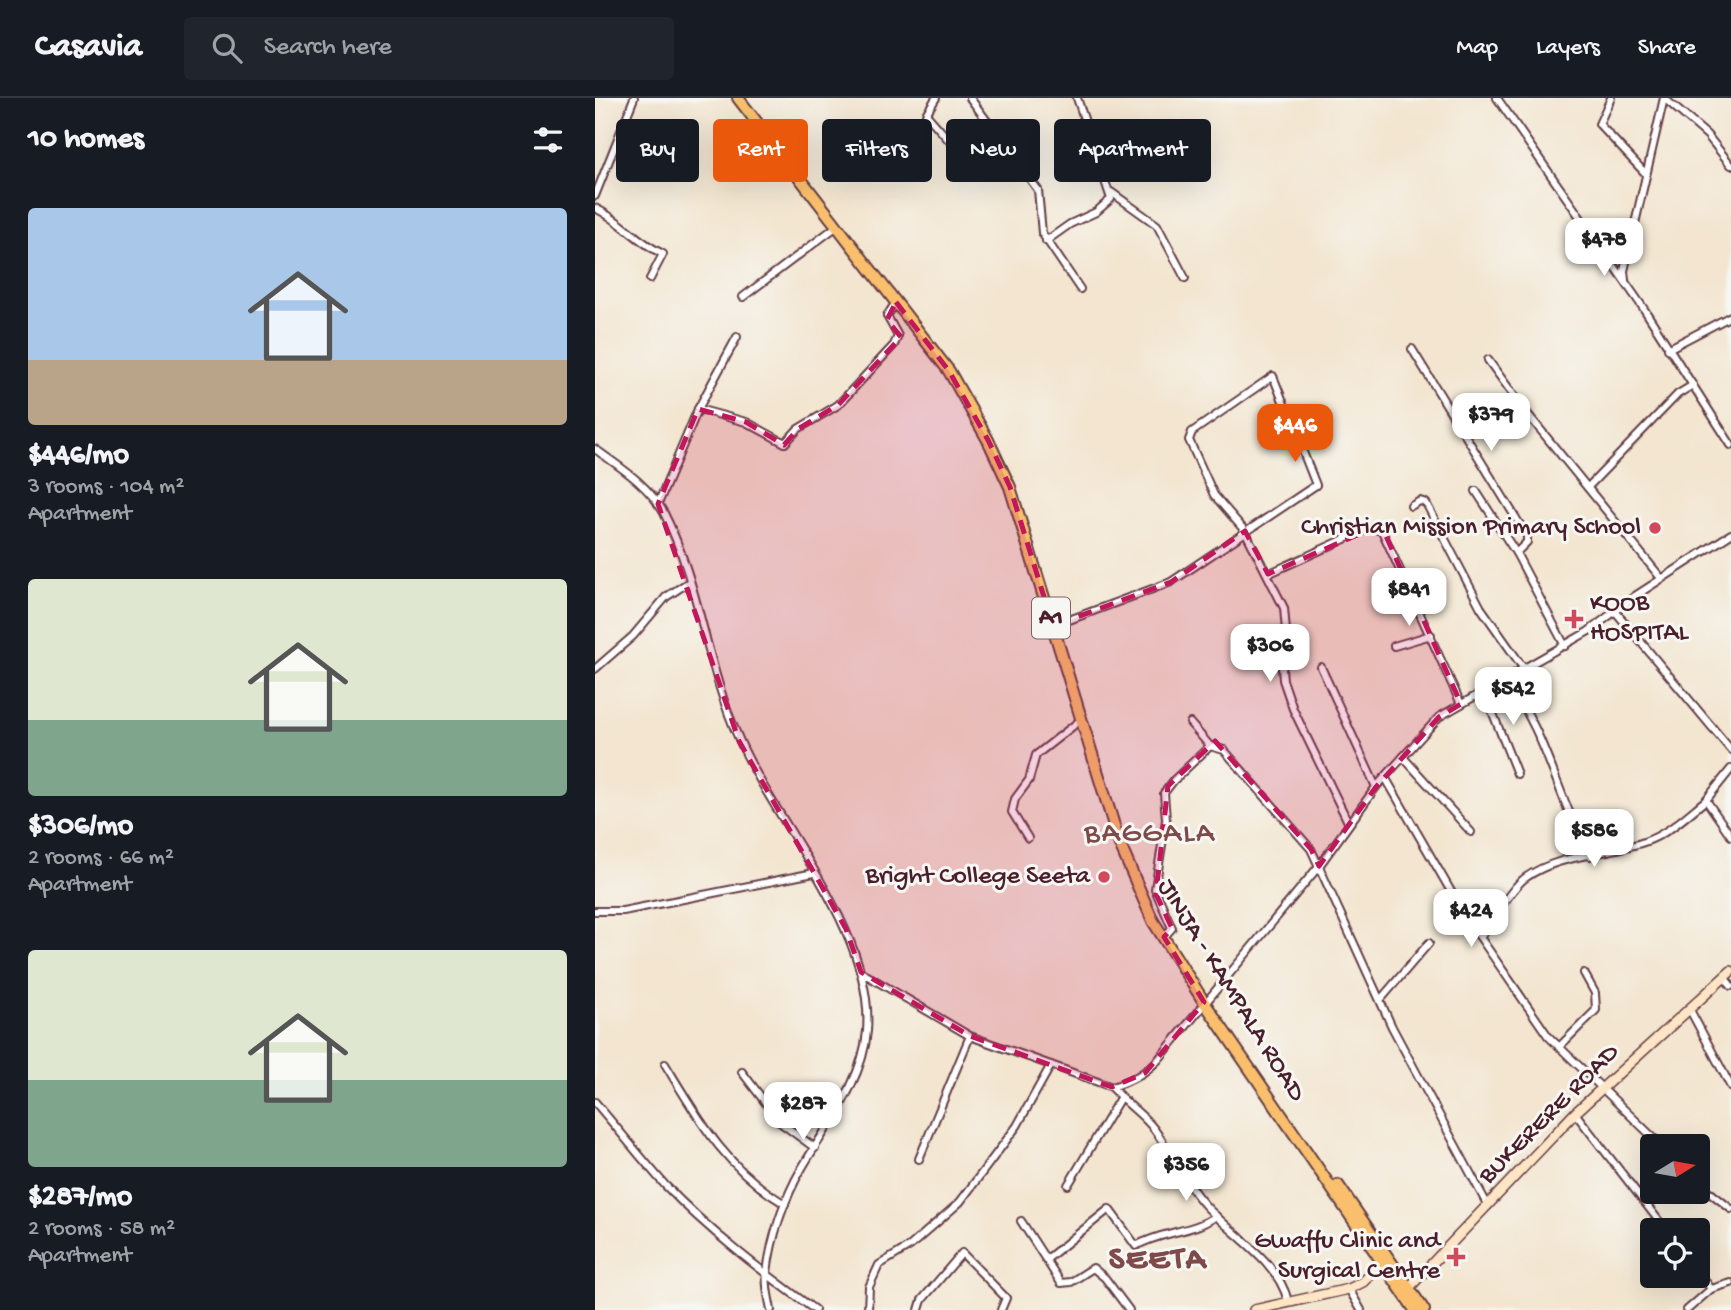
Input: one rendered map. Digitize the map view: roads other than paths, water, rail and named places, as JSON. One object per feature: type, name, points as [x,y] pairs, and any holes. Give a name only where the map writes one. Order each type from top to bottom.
[{"type":"highway","name":"JINJA - KAMPALA ROAD","points":[[739,98],[949,371],[988,440],[1010,487],[1120,845],[1143,901],[1204,1002],[1315,1165],[1406,1290],[1424,1310]]},
{"type":"highway","name":"JINJA - KAMPALA ROAD","points":[[1406,1290],[1415,1310]]},
{"type":"main road","name":"BUKERERE ROAD","points":[[1406,1290],[1575,1114],[1729,978]]},
{"type":"main road","points":[[1254,1310],[1349,1289],[1363,1282],[1385,1260]]},
{"type":"street","points":[[595,196],[634,98]]},
{"type":"street","points":[[936,98],[926,114],[946,137]]},
{"type":"street","points":[[970,98],[1038,190],[1040,225],[1046,241],[1080,289]]},
{"type":"street","points":[[1077,98],[1111,192],[1157,225],[1185,278]]},
{"type":"street","points":[[1497,98],[1625,282],[1731,444]]},
{"type":"street","points":[[1611,98],[1599,124],[1646,174]]},
{"type":"street","points":[[1625,282],[1624,271],[1664,98],[1707,135],[1731,165]]},
{"type":"street","points":[[1046,241],[1107,204],[1111,192]]},
{"type":"street","points":[[595,208],[623,224],[647,246],[663,254],[650,279]]},
{"type":"street","points":[[743,297],[837,226]]},
{"type":"street","points":[[698,409],[746,422],[785,443],[798,429],[838,405],[894,345],[898,336],[887,316],[896,302]]},
{"type":"street","points":[[1668,349],[1731,316]]},
{"type":"street","points":[[658,504],[698,409],[737,337]]},
{"type":"street","points":[[1412,349],[1527,536],[1527,542],[1516,553]]},
{"type":"street","points":[[1488,360],[1526,412],[1589,486],[1661,578]]},
{"type":"street","points":[[1053,626],[1171,582],[1245,531],[1316,485],[1273,376],[1189,435],[1190,444],[1200,459],[1214,495],[1245,531],[1284,608],[1288,654],[1282,668],[1283,680],[1293,709],[1349,824]]},
{"type":"street","points":[[1589,486],[1678,394],[1693,385]]},
{"type":"street","points":[[595,449],[634,478],[658,504],[672,532],[722,698],[739,741],[846,929],[861,972],[867,1008],[863,1054],[846,1094],[785,1204],[763,1273],[771,1310]]},
{"type":"street","points":[[1476,491],[1516,553],[1565,646]]},
{"type":"street","points":[[1411,506],[1420,501],[1426,503],[1481,608],[1524,669]]},
{"type":"street","points":[[1268,574],[1369,528],[1382,531],[1461,704]]},
{"type":"street","points":[[1112,1087],[1145,1073],[1319,866],[1376,787],[1439,717],[1565,646],[1661,578],[1731,534]]},
{"type":"street","points":[[595,669],[633,636],[666,597],[689,582]]},
{"type":"street","points":[[1615,611],[1731,750]]},
{"type":"street","points":[[1394,646],[1431,635]]},
{"type":"street","points":[[1321,667],[1376,787]]},
{"type":"street","points":[[1505,679],[1535,723],[1571,822],[1590,856]]},
{"type":"street","points":[[1484,691],[1517,774]]},
{"type":"street","points":[[1028,838],[1012,812],[1015,799],[1029,780],[1040,750],[1082,719]]},
{"type":"street","points":[[1190,723],[1210,746],[1224,750],[1311,849],[1392,1027],[1488,1206]]},
{"type":"street","points":[[1164,937],[1172,928],[1155,889],[1166,820],[1164,793],[1210,746]]},
{"type":"street","points":[[1403,757],[1471,832]]},
{"type":"street","points":[[1480,937],[1523,879],[1558,864],[1625,848],[1663,834],[1706,800],[1731,769]]},
{"type":"street","points":[[1385,777],[1436,870],[1480,937],[1559,1047],[1650,1134]]},
{"type":"street","points":[[1706,800],[1731,836]]},
{"type":"street","points":[[595,911],[623,911],[814,873]]},
{"type":"street","points":[[1381,999],[1429,943]]},
{"type":"street","points":[[861,972],[970,1036],[1112,1087],[1120,1098],[1154,1129],[1175,1166],[1216,1216],[1271,1269],[1281,1282],[1289,1301]]},
{"type":"street","points":[[1559,1047],[1596,1010],[1595,993],[1584,974]]},
{"type":"street","points":[[1690,1010],[1731,1087]]},
{"type":"street","points":[[919,1159],[970,1036]]},
{"type":"street","points":[[664,1064],[725,1157],[764,1192],[785,1204]]},
{"type":"street","points":[[868,1310],[869,1287],[879,1265],[910,1246],[971,1188],[1017,1126],[1051,1065]]},
{"type":"street","points":[[742,1072],[781,1123],[815,1147]]},
{"type":"street","points":[[1068,1185],[1120,1098]]},
{"type":"street","points":[[595,1102],[666,1185],[763,1273],[815,1310]]},
{"type":"street","points":[[1575,1114],[1657,1218]]},
{"type":"street","points":[[1710,1192],[1731,1209]]},
{"type":"street","points":[[1047,1259],[1109,1209],[1135,1245],[1154,1236],[1198,1226],[1216,1216]]},
{"type":"street","points":[[1021,1221],[1061,1283],[1066,1284],[1093,1268],[1105,1278],[1129,1310]]},
{"type":"street","points":[[919,1310],[922,1300],[962,1253],[1006,1298],[1001,1310]]},
{"type":"street","points":[[1687,1310],[1711,1289],[1731,1283]]},
{"type":"street","points":[[1349,1289],[1361,1310]]},
{"type":"place","name":"Christian Mission Primary School","points":[[1655,528]]},
{"type":"place","name":"KOOB HOSPITAL","points":[[1574,619]]},
{"type":"place","name":"Bright College Seeta","points":[[1104,877]]},
{"type":"place","name":"Gwaffu Clinic and Surgical Centre","points":[[1456,1257]]},
{"type":"district","name":"BAGGALA","points":[[1150,835]]},
{"type":"district","name":"SEETA","points":[[1158,1261]]}]
